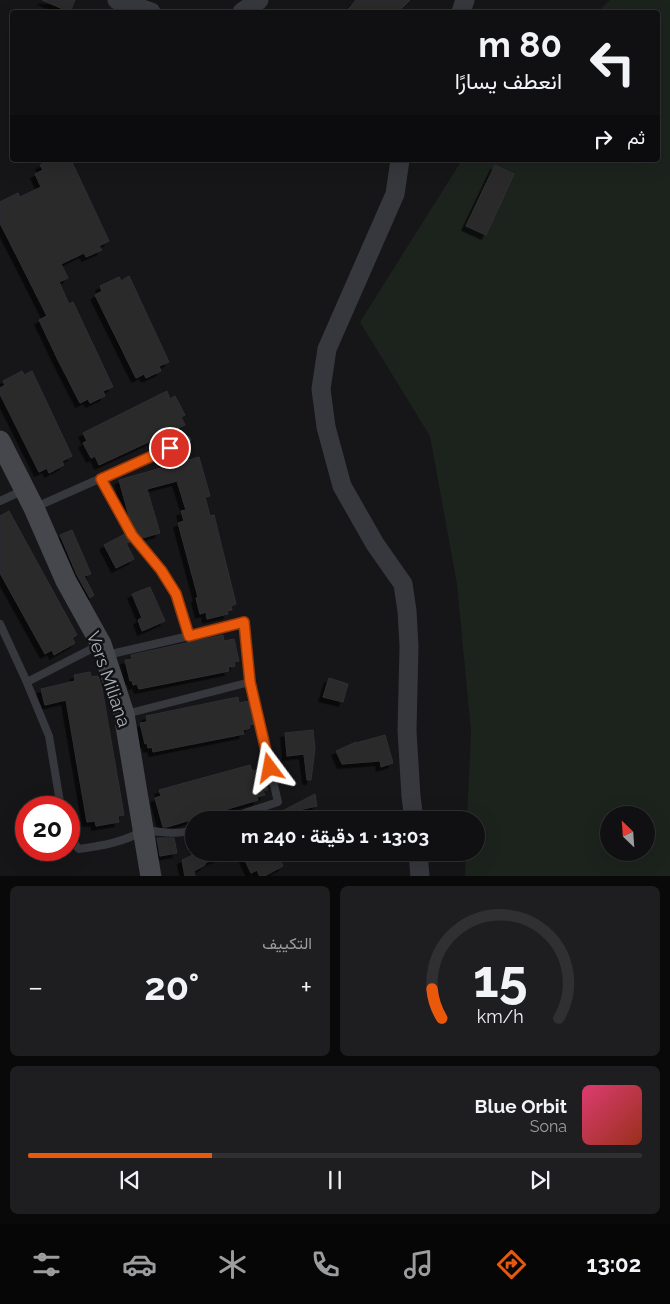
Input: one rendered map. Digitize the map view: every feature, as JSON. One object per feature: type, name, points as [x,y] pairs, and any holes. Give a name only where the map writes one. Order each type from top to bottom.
[{"type":"main road","name":"Vers Miliana","points":[[0,441],[66,581],[102,650],[124,714],[151,876]]},
{"type":"street","points":[[116,0],[145,10]]},
{"type":"street","points":[[245,10],[259,0]]},
{"type":"street","points":[[400,162],[395,194],[327,349],[321,389],[326,428],[342,486],[375,544],[403,584],[409,638],[407,731],[413,811]]},
{"type":"street","points":[[419,861],[420,876]]},
{"type":"lane","points":[[0,501],[29,499],[101,479],[187,440]]},
{"type":"lane","points":[[101,479],[132,535],[161,570],[176,594],[189,636]]},
{"type":"lane","points":[[27,682],[102,650],[189,636],[244,622],[250,682],[278,802],[251,811]]},
{"type":"lane","points":[[0,624],[49,736],[59,796]]},
{"type":"lane","points":[[124,714],[250,682]]},
{"type":"lane","points":[[80,849],[134,836],[144,830],[185,832]]},
{"type":"shaded area","points":[[610,0],[670,0],[670,876],[465,876],[466,861],[485,861],[485,811],[467,811],[471,731],[457,584],[430,436],[360,322],[461,162],[660,162],[660,10],[600,10]]},
{"type":"building","points":[[42,0],[75,0],[71,10],[65,10]]},
{"type":"building","points":[[356,0],[410,0],[400,10],[348,10]]},
{"type":"building","points":[[47,162],[72,162],[109,241],[99,246],[102,250],[86,257],[84,253],[61,264],[68,278],[59,282],[69,304],[73,302],[113,387],[103,391],[105,396],[90,403],[88,399],[80,403],[58,360],[39,320],[47,316],[0,223],[0,202],[18,193],[20,197],[41,187],[35,174],[43,170],[40,165]]},
{"type":"building","points":[[495,165],[514,174],[486,235],[466,226]]},
{"type":"building","points":[[129,276],[169,362],[159,366],[161,371],[146,378],[144,374],[136,378],[95,295],[102,291],[100,286],[119,277],[121,281]]},
{"type":"building","points":[[22,371],[24,375],[32,371],[72,456],[62,461],[64,465],[49,473],[47,468],[39,472],[0,394],[0,388],[5,385],[3,381]]},
{"type":"building","points":[[167,391],[170,399],[175,396],[185,415],[181,417],[185,425],[99,465],[95,456],[91,458],[83,443],[87,441],[83,433]]},
{"type":"building","points":[[199,457],[210,496],[205,497],[210,516],[214,515],[236,604],[231,606],[232,610],[227,611],[228,614],[207,619],[206,612],[200,614],[196,598],[198,597],[178,523],[184,521],[181,511],[186,510],[177,481],[147,489],[160,533],[142,538],[130,520],[119,480]]},
{"type":"building","points":[[9,511],[77,635],[72,638],[75,643],[54,655],[52,650],[45,654],[0,573],[0,516]]},
{"type":"building","points":[[72,530],[91,574],[84,576],[94,595],[90,598],[77,575],[60,535]]},
{"type":"building","points":[[125,534],[130,542],[126,543],[134,559],[116,568],[104,545]]},
{"type":"building","points":[[150,587],[165,621],[142,631],[138,620],[142,618],[132,594]]},
{"type":"building","points":[[223,635],[224,641],[234,639],[239,661],[234,662],[235,666],[228,667],[229,671],[139,689],[137,684],[133,685],[132,680],[130,681],[125,660],[132,659],[131,655]]},
{"type":"building","points":[[90,672],[91,677],[98,676],[102,688],[124,815],[118,816],[119,822],[96,826],[95,821],[87,822],[66,700],[45,705],[41,689],[75,681],[74,675]]},
{"type":"building","points":[[329,678],[348,684],[343,702],[323,697]]},
{"type":"building","points":[[238,697],[239,703],[249,701],[254,724],[249,725],[250,728],[243,730],[244,734],[153,752],[152,747],[148,748],[147,743],[145,744],[140,723],[147,722],[146,716]]},
{"type":"building","points":[[313,730],[315,749],[311,780],[307,780],[304,754],[287,756],[285,733]]},
{"type":"building","points":[[385,735],[393,763],[381,767],[380,761],[342,764],[336,751],[356,742]]},
{"type":"building","points":[[250,765],[252,771],[262,768],[268,790],[263,791],[265,795],[257,797],[258,800],[221,811],[185,811],[185,822],[163,827],[155,798],[161,796],[159,790]]},
{"type":"building","points":[[315,794],[317,806],[294,811],[284,810]]},
{"type":"building","points":[[157,838],[174,838],[177,853],[160,856]]},
{"type":"building","points":[[185,859],[185,861],[210,861],[194,871],[195,876],[185,876],[182,860]]},
{"type":"building","points":[[245,861],[280,861],[283,866],[265,876],[260,876],[257,870],[251,873]]},
{"type":"route","points":[[170,448],[101,479],[132,535],[161,570],[176,594],[189,636],[244,622],[250,682],[270,768]]}]
